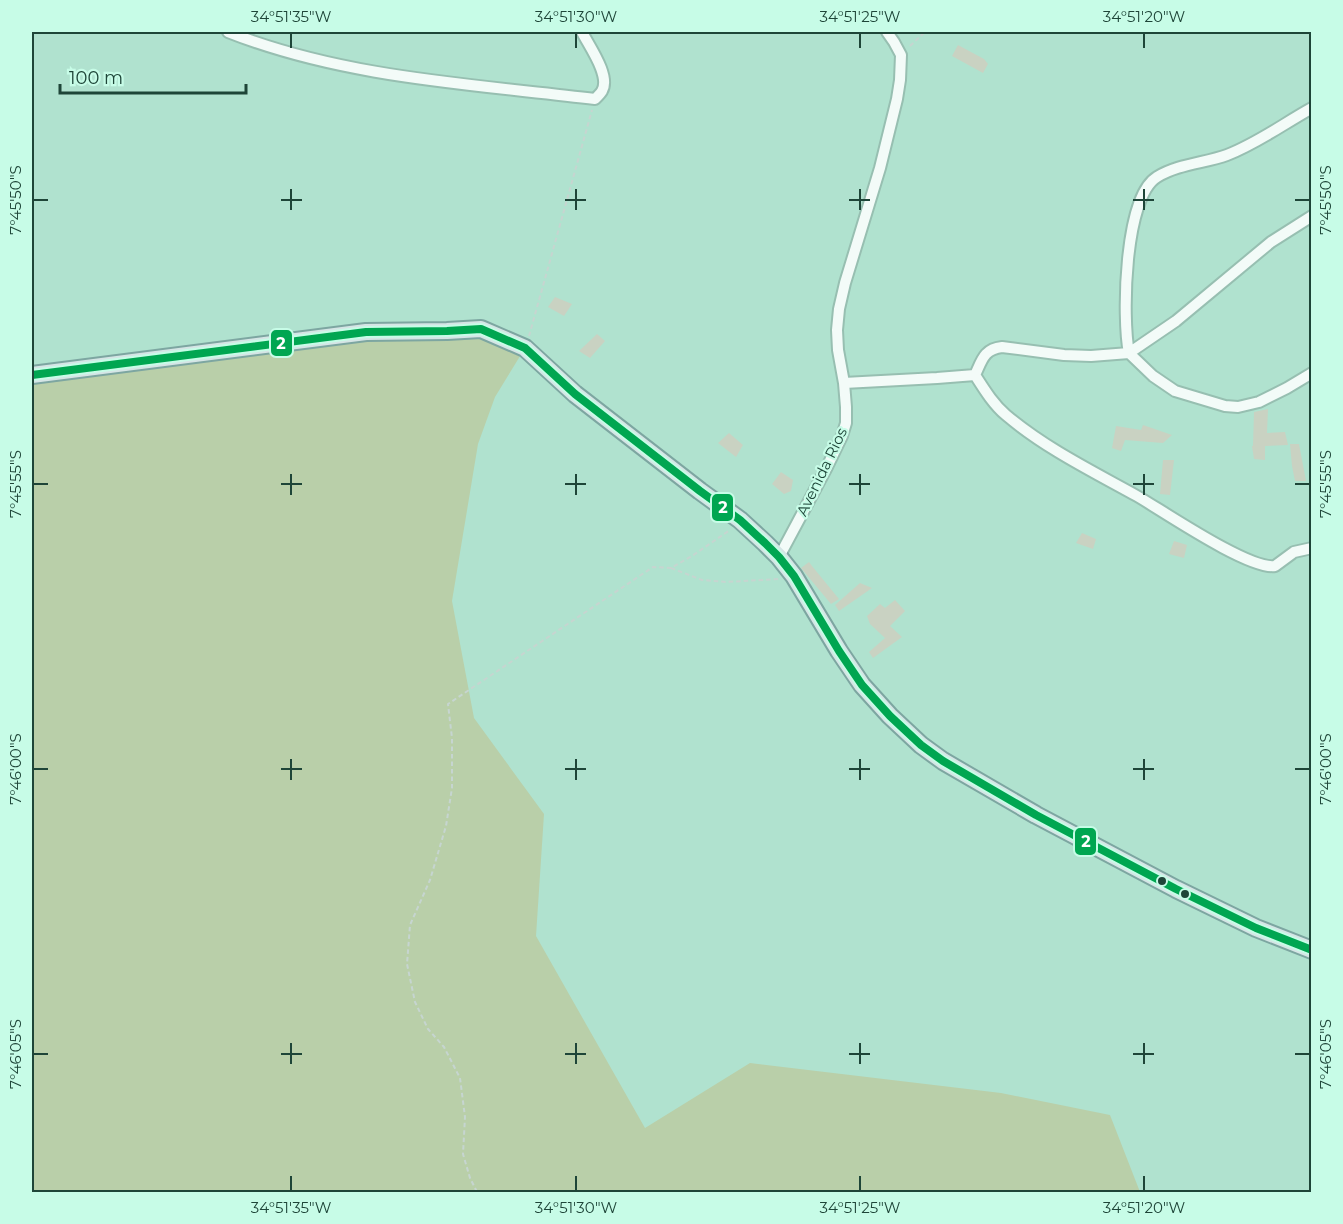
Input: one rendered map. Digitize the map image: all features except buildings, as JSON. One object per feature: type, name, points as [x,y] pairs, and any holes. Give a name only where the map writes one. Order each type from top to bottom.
[{"type":"main road","points":[[32,375],[343,333],[480,329],[525,348],[575,394],[740,520],[779,557],[794,576],[862,685],[921,745],[943,761],[1036,815],[1176,889],[1256,928],[1311,950]]},
{"type":"street","points":[[228,32],[309,57],[370,71],[595,99],[602,92],[603,72],[582,32]]},
{"type":"street","points":[[887,32],[901,55]]},
{"type":"street","name":"Avenida Rios","points":[[779,557],[818,485],[846,423],[844,383],[838,350],[839,309],[880,168],[897,99],[901,55]]},
{"type":"street","points":[[1310,108],[1259,140],[1238,150],[1173,170],[1150,183],[1143,192],[1131,235],[1125,301],[1126,341],[1129,353],[1153,376],[1175,390],[1225,406],[1238,407],[1258,402],[1311,373]]},
{"type":"street","points":[[975,375],[986,353],[993,348],[1091,356],[1129,353],[1176,321],[1271,242],[1311,216]]},
{"type":"street","points":[[844,383],[975,375]]},
{"type":"street","points":[[975,375],[1004,413],[1026,430],[1097,475],[1233,552],[1257,563],[1275,566],[1294,552],[1311,548]]},
{"type":"path","points":[[901,55],[926,32]]},
{"type":"path","points":[[525,348],[595,99]]},
{"type":"path","points":[[671,568],[731,530],[740,520]]},
{"type":"path","points":[[477,1192],[463,1154],[465,1117],[460,1078],[444,1047],[428,1029],[415,1002],[407,964],[410,925],[430,880],[446,826],[452,788],[452,738],[448,704],[653,567],[671,568],[702,580],[726,582],[774,581],[794,576]]},
{"type":"green space","points":[[481,329],[525,348],[495,397],[478,444],[452,601],[474,718],[544,814],[536,936],[645,1128],[750,1063],[1001,1093],[1110,1115],[1140,1192],[32,1192],[32,375],[177,357]]},
{"type":"transit line","name":"2","points":[[32,375],[366,332],[481,329],[525,348],[575,394],[740,520],[779,557],[794,576],[862,685],[921,745],[943,761],[1036,815],[1176,889],[1256,928],[1312,950]]}]
